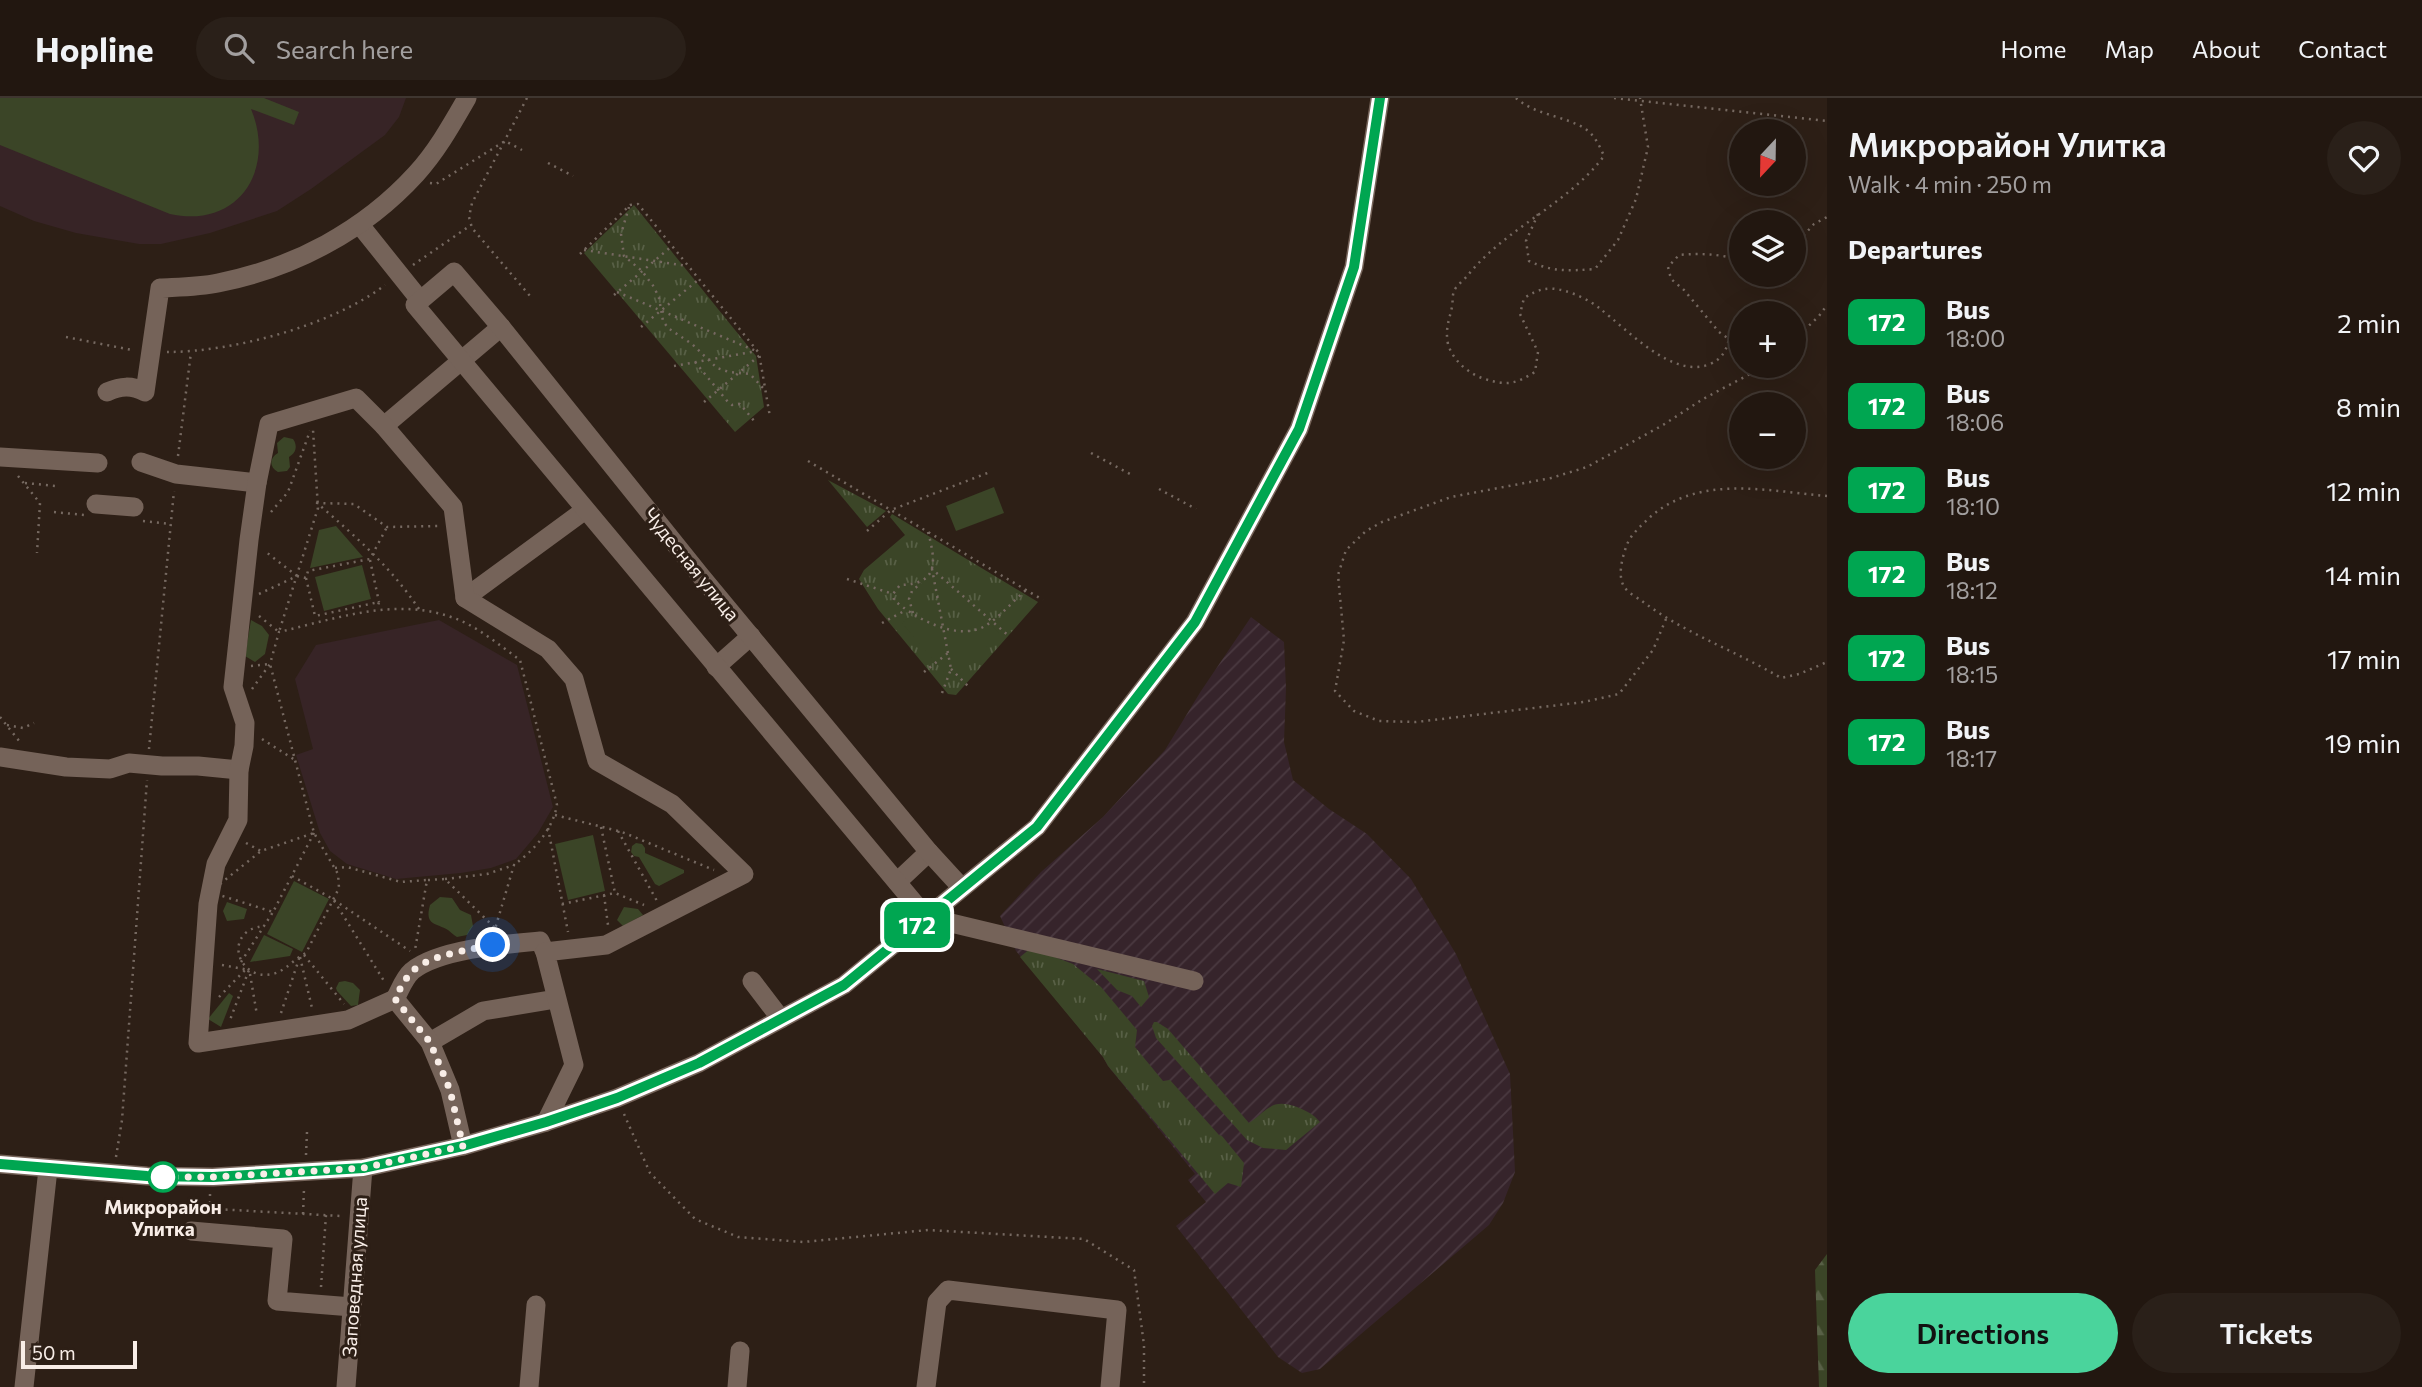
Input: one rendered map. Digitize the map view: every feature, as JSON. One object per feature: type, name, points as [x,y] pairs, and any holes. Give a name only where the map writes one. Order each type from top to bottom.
[{"type":"street","points":[[107,392],[122,386],[145,392],[160,288],[216,284],[272,270],[324,247],[360,225],[416,174],[444,138],[467,98]]},
{"type":"street","points":[[0,1164],[114,1174],[213,1177],[363,1168],[463,1146],[617,1098],[699,1063],[844,985],[1037,827],[1195,622],[1299,429],[1354,267],[1380,98]]},
{"type":"street","points":[[360,225],[420,300],[415,305],[459,361],[926,917],[1194,981]]},
{"type":"street","name":"Чудесная улица","points":[[420,300],[454,272],[929,852],[962,888]]},
{"type":"street","points":[[384,426],[501,327]]},
{"type":"street","points":[[545,952],[611,942],[744,874],[671,804],[597,761],[574,679],[548,649],[465,597],[453,507],[384,426],[356,398],[269,424],[257,483],[234,668],[233,687],[245,729],[239,771],[238,820],[216,864],[210,892],[198,1043],[348,1020],[395,999],[409,974],[427,962],[500,937],[540,941],[574,1065],[546,1122]]},
{"type":"street","points":[[1,457],[98,463]]},
{"type":"street","points":[[141,461],[176,474],[257,483]]},
{"type":"street","points":[[96,504],[134,508]]},
{"type":"street","points":[[465,597],[585,510]]},
{"type":"street","points":[[716,667],[751,636]]},
{"type":"street","points":[[0,757],[66,767],[110,769],[129,763],[239,771]]},
{"type":"street","points":[[897,882],[929,852]]},
{"type":"street","points":[[752,981],[781,1019]]},
{"type":"street","points":[[395,999],[430,1042],[450,1090],[463,1146]]},
{"type":"street","points":[[430,1042],[483,1011],[556,999]]},
{"type":"street","name":"Заповедная улица","points":[[346,1387],[363,1168]]},
{"type":"street","points":[[24,1387],[48,1169]]},
{"type":"street","points":[[191,1231],[283,1239],[277,1301],[352,1307]]},
{"type":"street","points":[[926,1387],[937,1302],[948,1290],[1117,1310],[1110,1387]]},
{"type":"street","points":[[529,1387],[536,1305]]},
{"type":"street","points":[[737,1387],[740,1350]]},
{"type":"path","points":[[527,98],[469,213],[471,225],[530,296]]},
{"type":"path","points":[[1516,98],[1538,113],[1566,120],[1592,134],[1604,156],[1592,172],[1560,200],[1517,228],[1478,261],[1454,291],[1445,329],[1449,348],[1460,364],[1476,376],[1501,384],[1516,383],[1535,372],[1538,352],[1520,314],[1524,298],[1540,288],[1566,291],[1597,305],[1669,361],[1698,369],[1715,362],[1726,352],[1729,339],[1719,332],[1684,290],[1671,279],[1668,267],[1679,256],[1715,253],[1729,257]]},
{"type":"path","points":[[1614,98],[1827,121]]},
{"type":"path","points":[[1538,215],[1526,241],[1529,261],[1546,269],[1595,269],[1618,240],[1636,200],[1648,147],[1640,100]]},
{"type":"path","points":[[416,174],[425,181],[436,184],[505,141]]},
{"type":"path","points":[[505,141],[522,149]]},
{"type":"path","points":[[548,163],[573,176]]},
{"type":"path","points":[[580,254],[629,207],[639,205],[758,353],[769,417]]},
{"type":"path","points":[[629,207],[621,234],[624,257],[642,271],[657,293],[663,321],[668,328],[692,344],[721,370],[753,375],[765,390]]},
{"type":"path","points":[[1806,233],[1814,224],[1827,217]]},
{"type":"path","points":[[66,337],[138,352],[191,352],[261,338],[318,322],[368,298],[471,225]]},
{"type":"path","points":[[672,246],[615,293],[758,353]]},
{"type":"path","points":[[583,250],[688,266]]},
{"type":"path","points":[[641,327],[699,279]]},
{"type":"path","points":[[1806,328],[1827,305]]},
{"type":"path","points":[[114,1174],[121,1120],[148,765],[176,474],[191,352]]},
{"type":"path","points":[[674,366],[758,353]]},
{"type":"path","points":[[704,402],[758,353]]},
{"type":"path","points":[[695,362],[730,404],[740,404],[755,422]]},
{"type":"path","points":[[1666,619],[1653,650],[1619,694],[1584,702],[1416,722],[1379,722],[1354,711],[1335,691],[1344,640],[1338,575],[1346,550],[1366,531],[1382,522],[1451,497],[1551,478],[1587,467],[1742,378]]},
{"type":"path","points":[[239,707],[270,664],[297,576],[317,503],[313,425],[288,492],[249,540],[297,576],[306,578]]},
{"type":"path","points":[[1091,453],[1130,474]]},
{"type":"path","points":[[1,457],[40,503],[37,552]]},
{"type":"path","points":[[807,461],[1043,600]]},
{"type":"path","points":[[867,531],[891,510],[990,472]]},
{"type":"path","points":[[24,483],[56,486]]},
{"type":"path","points":[[1827,496],[1716,488],[1689,494],[1658,510],[1638,529],[1628,543],[1621,570],[1625,588],[1666,619],[1750,659],[1782,678],[1827,662]]},
{"type":"path","points":[[1159,489],[1196,509]]},
{"type":"path","points":[[317,503],[354,504],[387,527],[455,526]]},
{"type":"path","points":[[317,503],[374,553],[400,580],[419,609]]},
{"type":"path","points":[[379,601],[315,616],[306,578],[308,571],[370,559],[387,527]]},
{"type":"path","points":[[928,532],[934,554],[932,569],[951,669],[942,693]]},
{"type":"path","points":[[370,559],[379,601],[377,609]]},
{"type":"path","points":[[914,614],[909,599],[912,591],[926,579],[932,569]]},
{"type":"path","points":[[932,569],[1010,637]]},
{"type":"path","points":[[279,632],[242,602],[297,576]]},
{"type":"path","points":[[848,579],[893,594]]},
{"type":"path","points":[[921,583],[900,585],[893,594],[894,600],[906,610],[943,626],[969,631],[980,629],[992,621],[1026,590]]},
{"type":"path","points":[[279,632],[377,609],[419,609],[452,617],[489,638],[520,660],[557,805],[548,828],[528,854],[514,865],[487,874],[401,882],[347,867],[335,868]]},
{"type":"path","points":[[883,623],[906,610]]},
{"type":"path","points":[[924,672],[948,653]]},
{"type":"path","points":[[234,668],[270,664]]},
{"type":"path","points":[[204,961],[270,975],[280,972],[306,953],[340,888],[338,874],[314,833],[270,664]]},
{"type":"path","points":[[951,669],[968,686]]},
{"type":"path","points":[[0,717],[22,746]]},
{"type":"path","points":[[6,725],[23,728],[34,723]]},
{"type":"path","points":[[245,729],[295,760]]},
{"type":"path","points":[[555,815],[601,825],[734,878]]},
{"type":"path","points":[[601,825],[615,892]]},
{"type":"path","points":[[548,828],[571,949]]},
{"type":"path","points":[[618,831],[665,914]]},
{"type":"path","points":[[241,963],[274,912],[314,833]]},
{"type":"path","points":[[210,892],[261,851],[314,833]]},
{"type":"path","points":[[500,937],[514,865]]},
{"type":"path","points":[[292,876],[334,899],[414,954],[427,880]]},
{"type":"path","points":[[445,879],[500,937]]},
{"type":"path","points":[[210,892],[274,912]]},
{"type":"path","points":[[562,904],[615,892],[665,914]]},
{"type":"path","points":[[604,895],[611,942]]},
{"type":"path","points":[[334,899],[395,999]]},
{"type":"path","points":[[423,903],[430,905]]},
{"type":"path","points":[[469,914],[475,908]]},
{"type":"path","points":[[265,926],[254,927],[245,932],[239,942],[238,952],[241,963],[247,970],[268,1032]]},
{"type":"path","points":[[302,955],[355,1017]]},
{"type":"path","points":[[302,955],[316,1025]]},
{"type":"path","points":[[268,1032],[302,955]]},
{"type":"path","points":[[200,1018],[247,970]]},
{"type":"path","points":[[222,1039],[247,970]]},
{"type":"path","points":[[617,1098],[650,1173],[695,1219],[738,1237],[803,1242],[928,1230],[1084,1239],[1134,1270],[1144,1345],[1144,1387]]},
{"type":"path","points":[[205,1190],[210,1194],[210,1205],[215,1209],[359,1217]]},
{"type":"path","points":[[320,1305],[326,1215]]},
{"type":"shaded area","points":[[0,98],[406,98],[399,117],[385,135],[277,211],[210,233],[161,244],[139,244],[76,233],[34,221],[0,206]]},
{"type":"shaded area","points":[[1251,617],[1284,642],[1284,742],[1293,780],[1329,809],[1367,834],[1411,879],[1456,954],[1510,1074],[1515,1172],[1503,1203],[1489,1225],[1320,1369],[1302,1373],[1278,1357],[1176,1226],[1206,1202],[1188,1180],[1195,1174],[1016,951],[1000,916],[1041,872],[1103,817],[1165,750]]},
{"type":"shaded area","points":[[439,620],[517,665],[553,807],[538,833],[516,859],[491,868],[461,873],[396,879],[347,864],[330,851],[320,833],[296,755],[313,749],[295,679],[316,645]]},
{"type":"green space","points":[[0,98],[264,98],[299,112],[294,125],[251,109],[258,131],[259,153],[255,173],[246,190],[233,203],[215,212],[194,216],[170,214],[0,145]]},
{"type":"green space","points":[[634,205],[756,356],[764,407],[735,432],[584,253]]},
{"type":"green space","points":[[753,356],[752,359],[718,387],[714,386],[698,367],[700,363]]},
{"type":"green space","points":[[284,437],[293,439],[296,449],[289,457],[290,467],[287,471],[278,472],[273,468],[272,460],[278,453],[277,443]]},
{"type":"green space","points":[[828,480],[886,511],[867,527]]},
{"type":"green space","points":[[994,487],[1004,513],[956,531],[946,506]]},
{"type":"green space","points":[[892,514],[1038,602],[956,695],[948,694],[878,609],[859,579],[864,570],[905,535],[890,517]]},
{"type":"green space","points":[[336,526],[363,557],[310,568],[319,530]]},
{"type":"green space","points":[[362,565],[371,599],[324,611],[315,577]]},
{"type":"green space","points":[[911,616],[940,628],[961,632],[971,632],[990,624],[999,633],[961,674],[952,678],[902,623]]},
{"type":"green space","points":[[251,620],[262,626],[269,635],[265,654],[255,662],[245,656]]},
{"type":"green space","points":[[593,835],[605,891],[568,900],[555,844]]},
{"type":"green space","points":[[636,843],[642,844],[645,853],[684,870],[684,873],[659,886],[655,884],[639,857],[631,852]]},
{"type":"green space","points":[[294,881],[329,899],[302,952],[267,934]]},
{"type":"green space","points":[[440,897],[452,898],[460,910],[471,915],[473,926],[467,935],[457,937],[430,920],[430,905]]},
{"type":"green space","points":[[227,902],[247,909],[244,919],[227,921],[223,911]]},
{"type":"green space","points":[[624,907],[638,909],[643,915],[623,926],[617,920]]},
{"type":"green space","points":[[264,935],[293,949],[290,956],[250,962]]},
{"type":"green space","points":[[1031,948],[1073,964],[1101,987],[1137,1030],[1135,1047],[1163,1081],[1170,1080],[1244,1163],[1241,1187],[1228,1183],[1215,1194],[1020,957]]},
{"type":"green space","points":[[1097,969],[1144,981],[1149,997],[1141,1007],[1132,996],[1117,990]]},
{"type":"green space","points":[[339,982],[353,983],[360,990],[358,1005],[351,1006],[337,991]]},
{"type":"green space","points":[[229,993],[233,996],[221,1027],[208,1019]]},
{"type":"green space","points":[[1154,1022],[1168,1029],[1249,1123],[1270,1107],[1281,1104],[1304,1110],[1320,1122],[1286,1150],[1263,1148],[1247,1140],[1156,1038],[1152,1026]]},
{"type":"green space","points":[[1827,1254],[1827,1387],[1819,1387],[1815,1270]]},
{"type":"bus line","name":"172","points":[[0,1164],[147,1176],[213,1177],[363,1168],[463,1146],[617,1098],[699,1063],[844,985],[1037,827],[1195,622],[1299,429],[1354,267],[1380,98]]},
{"type":"place","name":"Микрорайон Улитка","points":[[163,1177]]},
{"type":"route","points":[[163,1177],[213,1177],[363,1168],[463,1146],[450,1090],[430,1042],[395,999],[414,969],[435,959],[493,945]]}]
